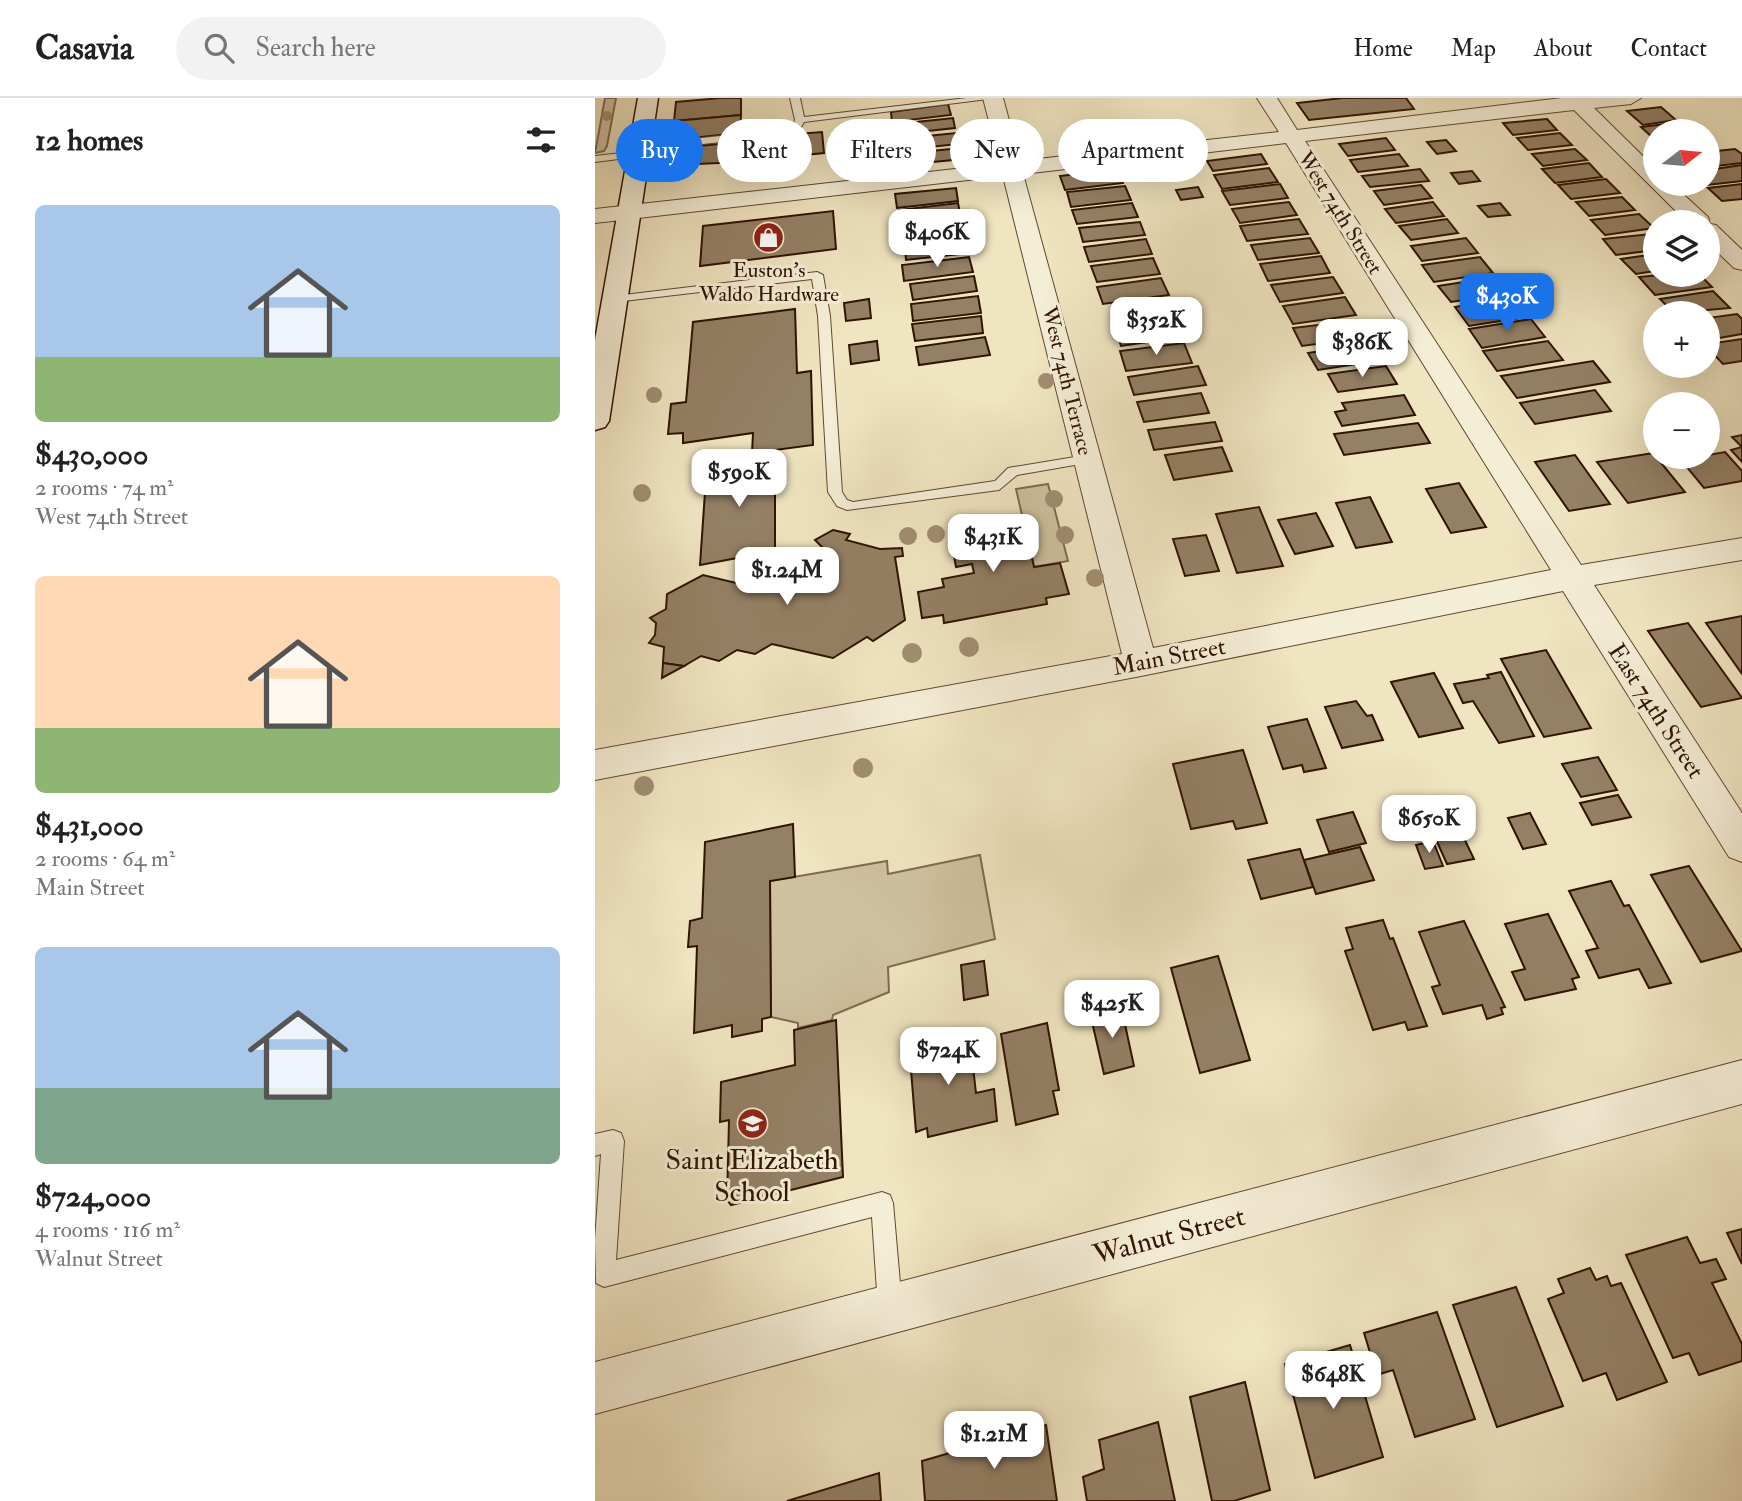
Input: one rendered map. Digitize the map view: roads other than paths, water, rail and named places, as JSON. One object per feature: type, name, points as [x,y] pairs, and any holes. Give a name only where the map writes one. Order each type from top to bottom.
[{"type":"main road","points":[[644,119],[647,98]]},
{"type":"main road","points":[[595,420],[634,182]]},
{"type":"street","name":"West 74th Terrace","points":[[992,98],[998,119]]},
{"type":"street","name":"West 74th Street","points":[[1266,98],[1570,578]]},
{"type":"street","points":[[1044,163],[1575,101],[1631,98]]},
{"type":"street","points":[[1575,101],[1643,167]]},
{"type":"street","points":[[595,216],[950,174]]},
{"type":"street","name":"West 74th Terrace","points":[[1016,182],[1141,663]]},
{"type":"street","points":[[1673,196],[1687,210]]},
{"type":"street","points":[[1720,242],[1742,263]]},
{"type":"street","name":"Main Street","points":[[595,765],[1141,663],[1570,578],[1742,549]]},
{"type":"street","name":"East 74th Street","points":[[1570,578],[1742,845]]},
{"type":"street","name":"Walnut Street","points":[[595,1388],[1742,1082]]},
{"type":"lane","points":[[795,98],[800,119]]},
{"type":"lane","points":[[809,119],[992,98]]},
{"type":"lane","points":[[595,159],[616,155]]},
{"type":"lane","points":[[615,299],[817,275],[824,316],[835,492],[842,503],[852,507],[999,485],[1013,471],[1087,459]]},
{"type":"lane","points":[[595,1145],[613,1141],[604,1275],[881,1203],[890,1310]]},
{"type":"place","name":"Euston's Waldo Hardware","points":[[769,238]]},
{"type":"place","name":"Saint Elizabeth School","points":[[752,1123]]}]
